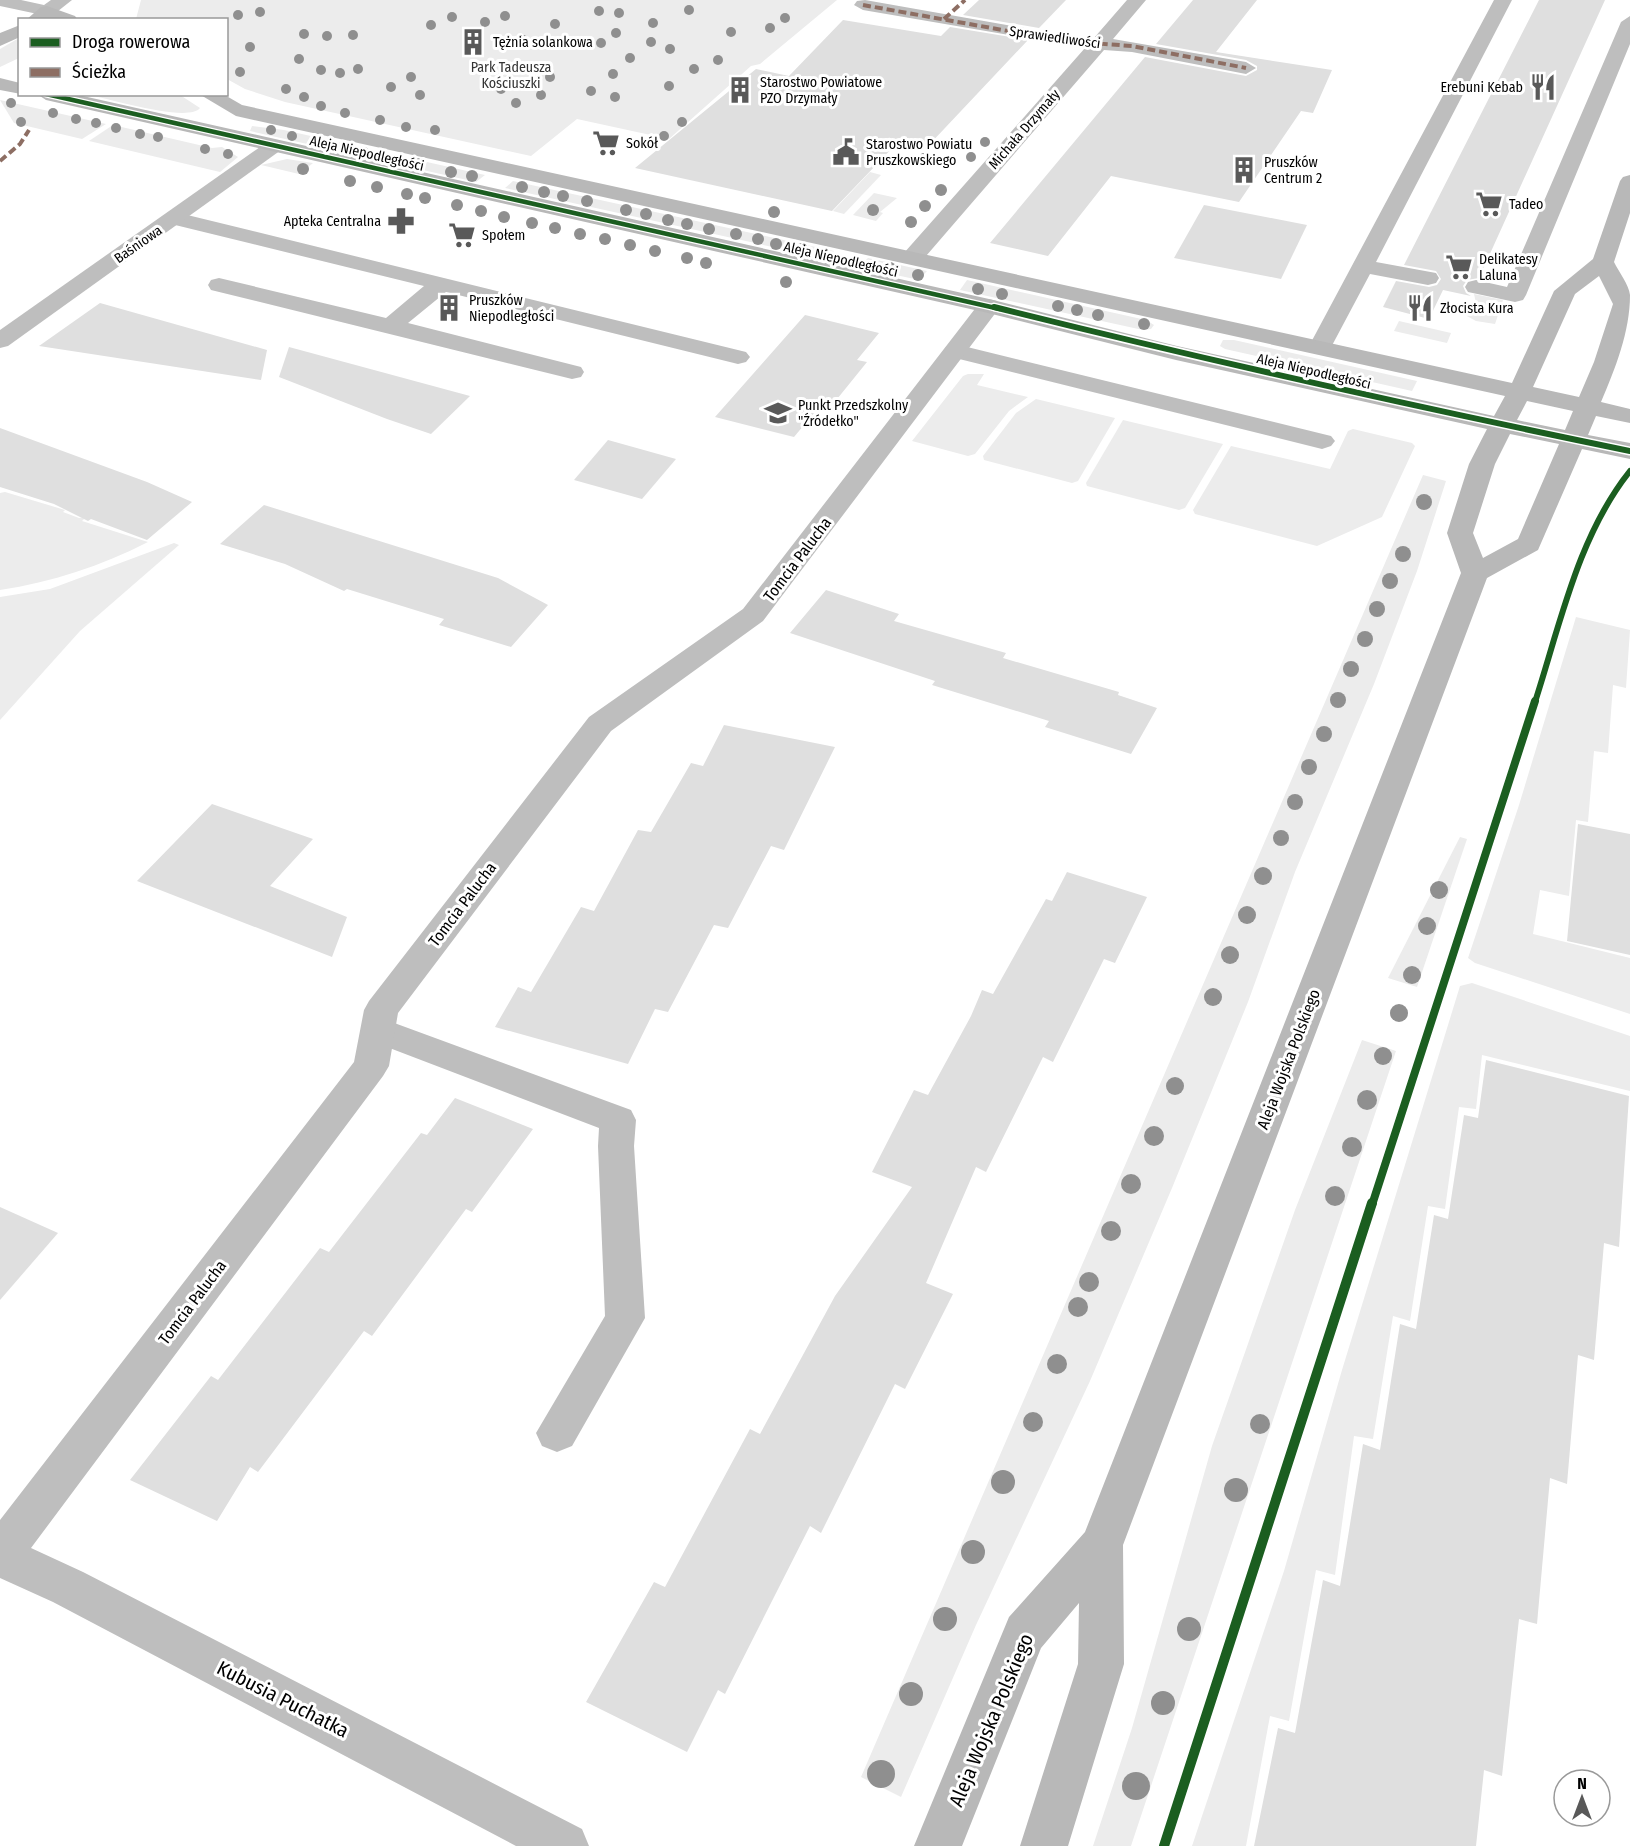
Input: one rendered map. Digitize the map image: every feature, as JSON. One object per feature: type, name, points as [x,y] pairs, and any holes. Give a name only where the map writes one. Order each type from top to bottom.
[{"type":"street","points":[[41,15],[63,0]]},
{"type":"street","points":[[944,19],[965,0]]},
{"type":"street","name":"Michała Drzymały","points":[[912,258],[1137,0]]},
{"type":"street","points":[[1320,348],[1503,0]]},
{"type":"street","points":[[0,1],[41,15],[58,18]]},
{"type":"street","name":"Sprawiedliwości","points":[[863,5],[1064,41],[1132,46],[1246,68]]},
{"type":"street","points":[[1476,287],[1515,295],[1630,22]]},
{"type":"street","points":[[0,40],[18,31]]},
{"type":"street","points":[[0,84],[18,88]]},
{"type":"street","name":"Aleja Niepodległości","points":[[55,96],[988,306],[1176,353],[1501,425],[1630,451]]},
{"type":"street","name":"Aleja Niepodległości","points":[[212,96],[236,110],[1630,417]]},
{"type":"street","points":[[204,130],[236,110]]},
{"type":"street","name":"Baśniowa","points":[[0,341],[274,146]]},
{"type":"street","points":[[1603,262],[1624,304],[1606,362],[1529,544],[1474,573],[1460,533],[1482,464],[1541,349],[1565,291],[1603,262],[1630,181]]},
{"type":"street","points":[[175,218],[738,357]]},
{"type":"street","points":[[1363,266],[1428,278]]},
{"type":"street","points":[[391,326],[442,283]]},
{"type":"street","points":[[219,285],[572,372]]},
{"type":"street","name":"Tomcia Palucha","points":[[0,1555],[371,1066],[381,1010],[600,724],[753,615],[988,306]]},
{"type":"street","points":[[1176,353],[1199,322]]},
{"type":"street","points":[[955,351],[1322,441]]},
{"type":"street","name":"Aleja Wojska Polskiego","points":[[938,1846],[1025,1633],[1101,1545],[1474,573]]},
{"type":"street","points":[[378,1030],[618,1120],[616,1146],[626,1318],[557,1433]]},
{"type":"street","name":"Aleja Wojska Polskiego","points":[[1044,1846],[1101,1664],[1101,1545]]},
{"type":"street","name":"Kubusia Puchatka","points":[[0,1555],[68,1587],[565,1846]]},
{"type":"green space","name":"Park Tadeusza Kościuszki","points":[[141,0],[837,0],[760,64],[751,66],[669,139],[577,119],[531,156],[285,102],[245,89],[228,80],[228,18],[136,18]]},
{"type":"green space","points":[[18,39],[18,58],[0,67],[0,49]]},
{"type":"green space","points":[[94,96],[182,96],[200,108],[193,112],[181,113],[130,105]]},
{"type":"green space","points":[[0,100],[106,124],[82,139],[14,123]]},
{"type":"green space","points":[[113,125],[212,148],[222,147],[238,157],[220,172],[89,141]]},
{"type":"green space","points":[[252,126],[284,130],[485,175],[476,182],[250,131]]},
{"type":"green space","points":[[287,159],[313,163],[299,174],[261,165]]},
{"type":"green space","points":[[870,172],[881,175],[844,214],[833,211]]},
{"type":"green space","points":[[513,181],[834,251],[827,259],[505,188]]},
{"type":"green space","points":[[874,193],[897,198],[880,212],[883,213],[876,221],[853,215]]},
{"type":"green space","points":[[868,258],[927,271],[919,280],[859,267]]},
{"type":"green space","points":[[967,280],[1146,320],[1154,325],[1151,329],[1143,330],[960,290]]},
{"type":"green space","points":[[1474,294],[1503,300],[1495,324],[1476,321],[1452,308],[1454,303],[1469,305],[1476,303]]},
{"type":"green space","points":[[1399,321],[1451,333],[1447,343],[1394,331]]},
{"type":"green space","points":[[1223,340],[1234,340],[1417,381],[1412,391],[1225,349],[1220,346]]},
{"type":"green space","points":[[984,374],[977,385],[1028,397],[1009,411],[975,454],[968,456],[912,441],[963,376]]},
{"type":"green space","points":[[1036,399],[1115,418],[1078,481],[1072,483],[984,460],[983,456],[1016,413]]},
{"type":"green space","points":[[1123,420],[1223,444],[1185,508],[1179,510],[1087,486],[1086,483]]},
{"type":"green space","points":[[1353,429],[1412,443],[1415,446],[1382,517],[1317,546],[1195,514],[1193,510],[1231,446],[1330,469],[1348,431]]},
{"type":"green space","points":[[1423,475],[1446,481],[1417,571],[1374,684],[1295,872],[1248,1002],[1090,1381],[976,1625],[901,1797],[861,1777]]},
{"type":"green space","points":[[5,492],[65,510],[63,512],[79,518],[86,517],[82,521],[148,542],[76,572],[0,590],[0,493]]},
{"type":"green space","points":[[174,543],[179,545],[80,631],[0,720],[0,597],[50,589]]},
{"type":"green space","points":[[1576,617],[1630,630],[1626,688],[1613,685],[1608,753],[1594,751],[1588,822],[1576,820],[1569,896],[1540,890],[1533,934],[1630,958],[1630,1014],[1475,963],[1468,958],[1519,805]]},
{"type":"green space","points":[[1460,837],[1467,839],[1417,987],[1388,978]]},
{"type":"green space","points":[[1472,983],[1630,1036],[1630,1091],[1482,1055],[1476,1109],[1459,1107],[1445,1209],[1428,1206],[1410,1321],[1393,1316],[1373,1439],[1354,1436],[1335,1575],[1316,1570],[1289,1721],[1270,1716],[1246,1846],[1192,1846],[1284,1571],[1342,1370],[1460,986]]},
{"type":"green space","points":[[1362,1040],[1396,1051],[1131,1846],[1093,1846],[1132,1728],[1212,1446],[1295,1210]]},
{"type":"building","points":[[979,0],[1066,0],[1039,28],[963,15]]},
{"type":"building","points":[[1193,0],[1257,0],[1216,52],[1332,70],[1313,113],[1301,111],[1239,202],[1111,176],[1048,256],[990,243],[1145,57],[1246,76],[1257,70],[1257,66],[1246,60],[1156,44]]},
{"type":"building","points":[[1539,0],[1605,0],[1479,278],[1467,280],[1463,286],[1466,293],[1471,296],[1443,290],[1429,319],[1383,307],[1396,281],[1429,287],[1437,285],[1441,279],[1436,271],[1404,265]]},
{"type":"building","points":[[843,20],[941,36],[950,27],[1028,40],[928,146],[899,141],[832,211],[635,168],[756,69],[789,76]]},
{"type":"building","points":[[1204,205],[1307,225],[1281,279],[1174,258]]},
{"type":"building","points":[[100,303],[267,350],[261,380],[39,346]]},
{"type":"building","points":[[805,315],[879,333],[857,360],[867,362],[829,409],[819,407],[794,437],[715,417]]},
{"type":"building","points":[[289,347],[470,396],[431,434],[279,377]]},
{"type":"building","points":[[0,428],[147,482],[192,502],[147,540],[91,519],[88,521],[54,504],[0,487]]},
{"type":"building","points":[[608,440],[676,459],[642,499],[574,480]]},
{"type":"building","points":[[264,505],[498,578],[548,605],[511,647],[439,625],[444,619],[347,589],[344,591],[285,564],[220,544]]},
{"type":"building","points":[[826,590],[899,614],[894,621],[1006,653],[1003,658],[1119,692],[1118,695],[1157,708],[1131,754],[1045,727],[1049,721],[932,685],[935,681],[790,633]]},
{"type":"building","points":[[724,725],[835,747],[784,850],[771,846],[728,928],[714,925],[668,1012],[655,1009],[628,1064],[495,1027],[518,987],[531,992],[581,907],[594,911],[638,830],[651,832],[691,763],[703,766]]},
{"type":"building","points":[[212,804],[313,839],[270,886],[347,917],[332,957],[137,881]]},
{"type":"building","points":[[1578,824],[1630,834],[1630,955],[1567,941]]},
{"type":"building","points":[[1067,872],[1147,897],[1115,963],[1104,959],[1053,1062],[1043,1057],[986,1172],[976,1167],[926,1283],[953,1294],[905,1389],[895,1384],[821,1533],[810,1526],[725,1694],[718,1690],[687,1752],[586,1702],[654,1582],[665,1587],[750,1429],[760,1434],[835,1296],[912,1187],[872,1172],[914,1090],[928,1095],[971,1016],[982,990],[993,994],[1046,899],[1052,901]]},
{"type":"building","points":[[1486,1060],[1629,1096],[1619,1247],[1604,1243],[1594,1360],[1578,1355],[1567,1484],[1550,1478],[1537,1624],[1519,1619],[1502,1776],[1484,1770],[1476,1846],[1254,1846],[1278,1728],[1295,1733],[1323,1580],[1340,1586],[1363,1444],[1380,1450],[1400,1324],[1416,1329],[1434,1215],[1448,1219],[1464,1115],[1478,1118]]},
{"type":"building","points":[[455,1098],[533,1129],[472,1212],[466,1209],[372,1336],[364,1331],[258,1472],[250,1467],[217,1521],[130,1480],[211,1376],[218,1380],[320,1248],[329,1252],[421,1133],[427,1135]]},
{"type":"building","points":[[0,1207],[58,1233],[0,1300]]},
{"type":"marked path","points":[[944,19],[965,0]]},
{"type":"marked path","points":[[863,5],[1064,41],[1132,46],[1246,68]]},
{"type":"marked path","points":[[0,161],[20,144],[29,130]]},
{"type":"cycle path","points":[[55,96],[989,306],[1176,353],[1395,403],[1630,451]]},
{"type":"cycle path","points":[[1164,1846],[1564,611],[1598,520],[1618,486],[1630,471]]},
{"type":"place","name":"Tężnia solankowa","points":[[473,42]]},
{"type":"place","name":"Erebuni Kebab","points":[[1543,87]]},
{"type":"place","name":"Starostwo Powiatowe PZO Drzymały","points":[[740,90]]},
{"type":"place","name":"Sokół","points":[[606,143]]},
{"type":"place","name":"Starostwo Powiatu Pruszkowskiego","points":[[846,152]]},
{"type":"place","name":"Pruszków Centrum 2","points":[[1244,170]]},
{"type":"place","name":"Tadeo","points":[[1489,204]]},
{"type":"place","name":"Apteka Centralna","points":[[401,221]]},
{"type":"place","name":"Społem","points":[[462,235]]},
{"type":"place","name":"Delikatesy Laluna","points":[[1459,267]]},
{"type":"place","name":"Pruszków Niepodległości","points":[[449,308]]},
{"type":"place","name":"Złocista Kura","points":[[1420,308]]},
{"type":"place","name":"Punkt Przedszkolny \"Źródełko\"","points":[[778,413]]}]
